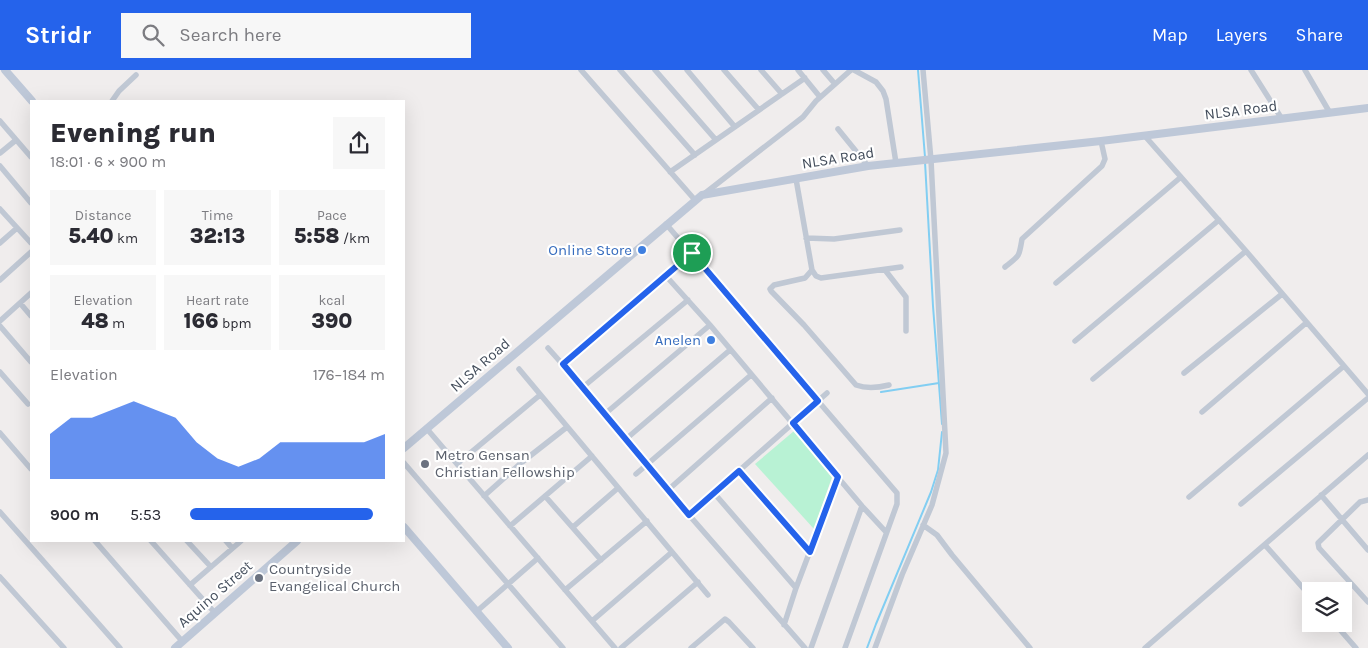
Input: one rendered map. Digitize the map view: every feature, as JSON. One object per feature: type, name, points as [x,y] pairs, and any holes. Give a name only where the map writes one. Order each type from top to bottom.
[{"type":"main road","points":[[5,70],[31,100]]},
{"type":"main road","name":"NLSA Road","points":[[405,447],[702,195],[868,166],[1102,141],[1368,108]]},
{"type":"main road","points":[[405,528],[508,648]]},
{"type":"main road","name":"Aquino Street","points":[[175,648],[296,542]]},
{"type":"street","points":[[581,70],[695,200]]},
{"type":"street","points":[[620,70],[695,155]]},
{"type":"street","points":[[655,70],[716,140]]},
{"type":"street","points":[[687,70],[735,127]]},
{"type":"street","points":[[724,70],[759,110]]},
{"type":"street","points":[[761,70],[782,94]]},
{"type":"street","points":[[798,70],[820,97]]},
{"type":"street","points":[[823,70],[835,84]]},
{"type":"street","points":[[702,195],[804,117],[812,104],[852,70],[876,82],[883,91],[886,99],[896,163]]},
{"type":"street","points":[[875,648],[902,575],[924,525],[938,486],[946,453],[923,70]]},
{"type":"street","points":[[1251,70],[1282,119]]},
{"type":"street","points":[[1305,70],[1330,113]]},
{"type":"street","points":[[113,100],[119,91],[136,75]]},
{"type":"street","points":[[670,172],[805,78]]},
{"type":"street","points":[[0,121],[30,156]]},
{"type":"street","points":[[838,129],[868,166]]},
{"type":"street","points":[[1144,136],[1246,250],[1368,394]]},
{"type":"street","points":[[0,153],[16,140]]},
{"type":"street","points":[[1005,267],[1019,255],[1022,250],[1022,239],[1102,166],[1104,159],[1102,141]]},
{"type":"street","points":[[0,166],[30,201]]},
{"type":"street","points":[[1056,283],[1182,177]]},
{"type":"street","points":[[796,179],[812,270],[816,276],[821,278],[901,267]]},
{"type":"street","points":[[0,209],[30,243]]},
{"type":"street","points":[[1075,341],[1219,220]]},
{"type":"street","points":[[666,224],[897,493],[897,504],[845,648]]},
{"type":"street","points":[[0,243],[17,228]]},
{"type":"street","points":[[806,238],[834,239],[900,230]]},
{"type":"street","points":[[1093,379],[1246,250]]},
{"type":"street","points":[[0,280],[30,253]]},
{"type":"street","points":[[563,364],[692,253]]},
{"type":"street","points":[[812,270],[805,278],[774,284],[770,289],[856,384],[877,388],[888,385]]},
{"type":"street","points":[[885,270],[906,297],[906,331]]},
{"type":"street","points":[[666,276],[886,532]]},
{"type":"street","points":[[0,321],[30,294]]},
{"type":"street","points":[[1184,373],[1282,294]]},
{"type":"street","points":[[583,387],[688,300]]},
{"type":"street","points":[[20,303],[30,315]]},
{"type":"street","points":[[1202,412],[1306,323]]},
{"type":"street","points":[[0,326],[30,361]]},
{"type":"street","points":[[606,413],[710,326]]},
{"type":"street","points":[[548,348],[606,413],[647,466],[805,648]]},
{"type":"street","points":[[626,439],[730,350]]},
{"type":"street","points":[[1189,497],[1344,366]]},
{"type":"street","points":[[519,369],[708,594]]},
{"type":"street","points":[[0,372],[30,404]]},
{"type":"street","points":[[636,474],[751,375]]},
{"type":"street","points":[[689,515],[827,393]]},
{"type":"street","points":[[457,464],[540,395]]},
{"type":"street","points":[[668,490],[772,398]]},
{"type":"street","points":[[1241,504],[1368,398]]},
{"type":"street","points":[[484,496],[567,426]]},
{"type":"street","points":[[427,429],[615,648]]},
{"type":"street","points":[[0,433],[30,468]]},
{"type":"street","points":[[1145,648],[1368,455]]},
{"type":"street","points":[[510,526],[592,456]]},
{"type":"street","points":[[405,464],[562,648]]},
{"type":"street","points":[[739,471],[810,552]]},
{"type":"street","points":[[784,625],[838,477]]},
{"type":"street","points":[[573,527],[618,488]]},
{"type":"street","points":[[714,493],[796,588]]},
{"type":"street","points":[[1321,495],[1368,550]]},
{"type":"street","points":[[546,496],[601,560]]},
{"type":"street","points":[[1368,500],[1363,500],[1341,519],[1320,539],[1318,545],[1368,602]]},
{"type":"street","points":[[811,648],[862,506]]},
{"type":"street","points":[[0,512],[120,648]]},
{"type":"street","points":[[565,590],[647,522]]},
{"type":"street","points":[[924,525],[937,534],[952,555],[1030,648]]},
{"type":"street","points":[[96,542],[182,641]]},
{"type":"street","points":[[152,542],[214,613]]},
{"type":"street","points":[[189,542],[210,567]]},
{"type":"street","points":[[227,542],[232,548]]},
{"type":"street","points":[[190,585],[240,542]]},
{"type":"street","points":[[1265,545],[1302,587]]},
{"type":"street","points":[[592,621],[672,552]]},
{"type":"street","points":[[476,612],[538,558]]},
{"type":"street","points":[[0,577],[64,648]]},
{"type":"street","points":[[621,648],[698,582]]},
{"type":"street","points":[[691,648],[725,619],[753,648]]},
{"type":"street","points":[[1342,632],[1356,648]]},
{"type":"green space","points":[[794,431],[832,477],[814,529],[755,464]]},
{"type":"waterway","points":[[918,70],[925,157]]},
{"type":"waterway","points":[[925,162],[942,424]]},
{"type":"waterway","points":[[881,392],[939,383]]},
{"type":"waterway","points":[[867,648],[931,492],[938,470],[942,432]]},
{"type":"place","name":"Online Store","points":[[642,250]]},
{"type":"place","name":"Anelen","points":[[711,340]]},
{"type":"place","name":"Metro Gensan Christian Fellowship","points":[[425,464]]},
{"type":"place","name":"Countryside Evangelical Church","points":[[259,578]]},
{"type":"route","points":[[692,253],[818,401],[793,423],[838,477],[810,552],[739,471],[689,515],[647,466],[606,413],[563,364],[692,253]]}]
